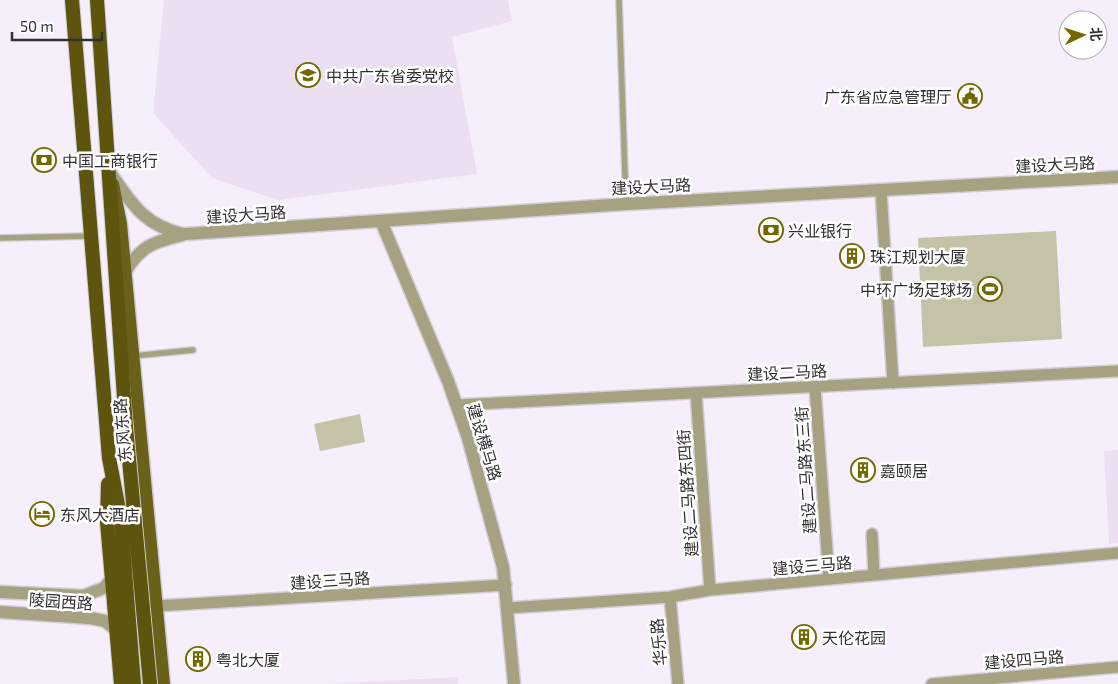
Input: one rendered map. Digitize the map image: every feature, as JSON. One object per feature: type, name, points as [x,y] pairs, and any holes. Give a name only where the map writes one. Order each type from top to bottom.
[{"type":"highway","name":"东风东路","points":[[97,0],[111,174],[116,290],[126,427],[150,684]]},
{"type":"highway","name":"东风东路","points":[[71,3],[92,236],[109,458],[121,520],[134,684]]},
{"type":"highway","name":"东风东路","points":[[109,458],[106,522],[121,684]]},
{"type":"main road","name":"东风东路","points":[[111,174],[119,206],[164,684]]},
{"type":"street","points":[[111,174],[136,208],[147,219],[170,231],[186,234]]},
{"type":"street","name":"建设大马路","points":[[186,234],[626,204],[1118,177]]},
{"type":"street","points":[[881,190],[893,383]]},
{"type":"street","name":"建设横马路","points":[[381,220],[458,405],[497,542],[506,585],[514,684]]},
{"type":"street","points":[[125,272],[142,250],[151,244],[186,234]]},
{"type":"street","name":"建设二马路","points":[[458,405],[1118,371]]},
{"type":"street","name":"建设二马路东三街","points":[[815,387],[829,579]]},
{"type":"street","name":"建设二马路东四街","points":[[696,393],[710,590]]},
{"type":"street","points":[[872,534],[874,575]]},
{"type":"street","name":"建设三马路","points":[[508,608],[670,597],[710,590],[1118,553]]},
{"type":"street","name":"陵园西路","points":[[0,592],[78,596],[104,588],[112,579]]},
{"type":"street","name":"建设三马路","points":[[156,606],[506,585]]},
{"type":"street","points":[[78,596],[84,609],[78,617]]},
{"type":"street","name":"华乐路","points":[[670,597],[678,684]]},
{"type":"street","name":"陵园西路","points":[[0,612],[78,617],[105,621],[116,630]]},
{"type":"street","name":"建设四马路","points":[[932,684],[975,682],[1118,667]]},
{"type":"lane","points":[[619,0],[626,204]]},
{"type":"lane","points":[[0,238],[92,236]]},
{"type":"lane","points":[[133,356],[193,350]]},
{"type":"shaded area","name":"中共广东省委党校","points":[[164,0],[508,0],[512,21],[452,37],[477,174],[278,200],[212,178],[153,113]]},
{"type":"shaded area","name":"中环广场足球场","points":[[1056,231],[1062,339],[923,347],[918,238]]},
{"type":"shaded area","points":[[360,414],[365,442],[320,451],[314,424]]},
{"type":"shaded area","points":[[1118,450],[1118,543],[1109,544],[1104,451]]},
{"type":"shaded area","points":[[458,677],[458,684],[328,684]]},
{"type":"place","name":"中共广东省委党校","points":[[308,75]]},
{"type":"place","name":"广东省应急管理厅","points":[[970,96]]},
{"type":"place","name":"中国工商银行","points":[[44,160]]},
{"type":"place","name":"兴业银行","points":[[771,230]]},
{"type":"place","name":"珠江规划大厦","points":[[852,256]]},
{"type":"place","name":"中环广场足球场","points":[[990,289]]},
{"type":"place","name":"嘉颐居","points":[[863,470]]},
{"type":"place","name":"东风大酒店","points":[[42,514]]},
{"type":"place","name":"天伦花园","points":[[804,637]]},
{"type":"place","name":"粤北大厦","points":[[198,659]]}]
